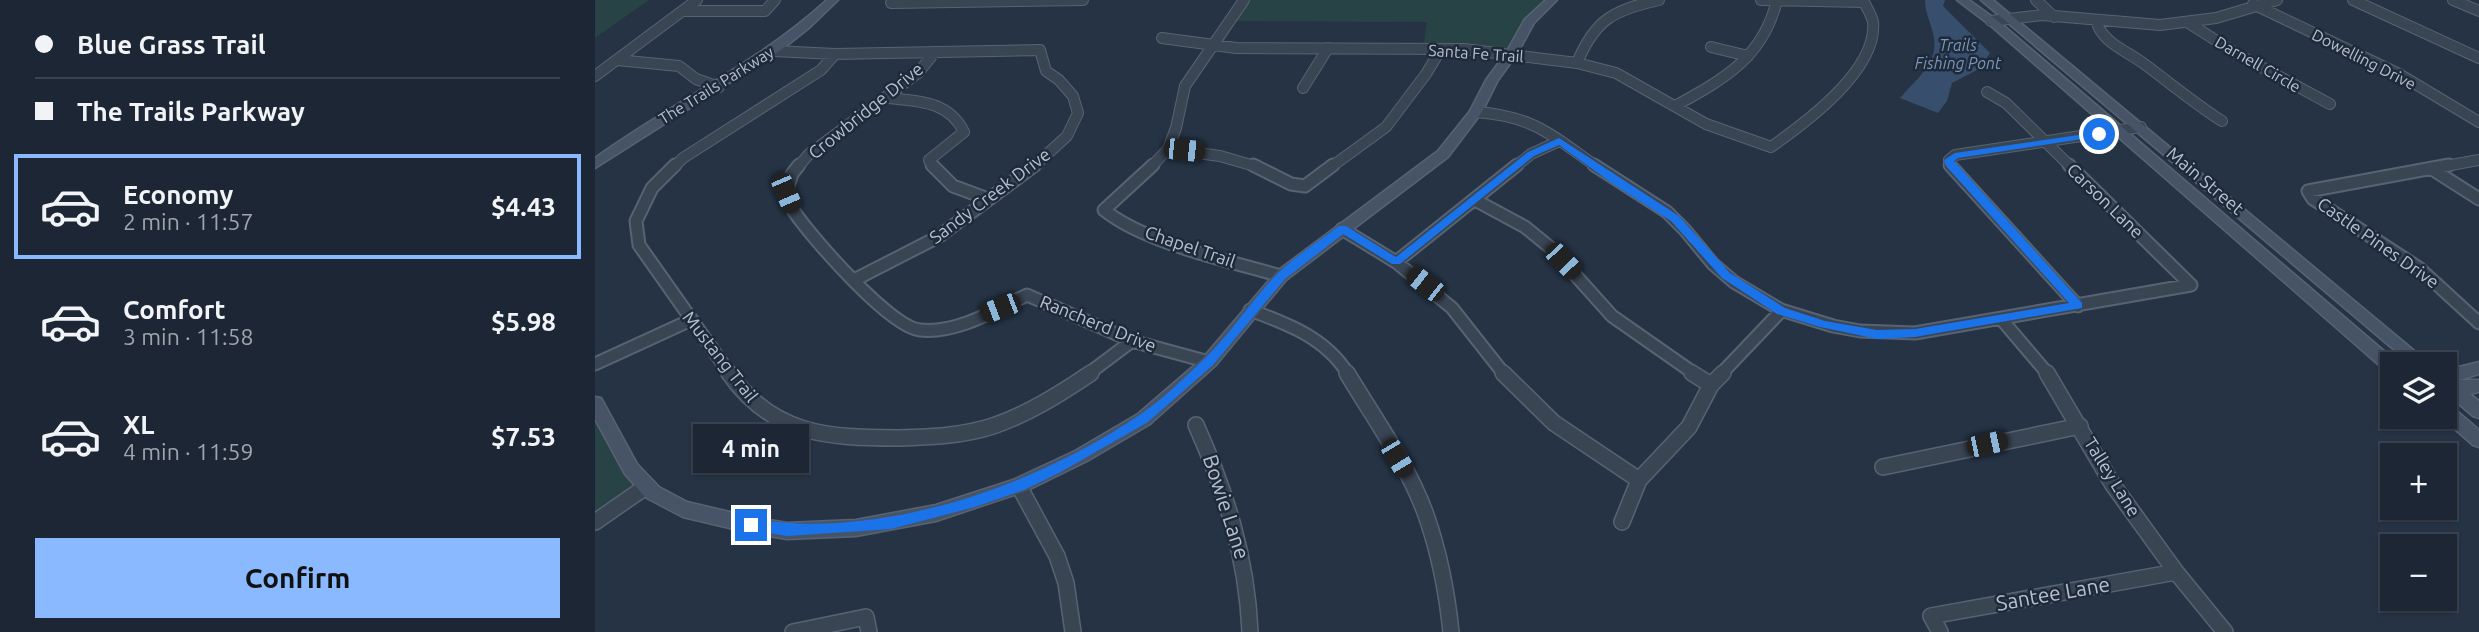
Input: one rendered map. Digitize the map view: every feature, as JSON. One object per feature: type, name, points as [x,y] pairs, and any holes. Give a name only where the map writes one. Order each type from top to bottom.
[{"type":"street","points":[[595,76],[697,0]]},
{"type":"street","points":[[683,11],[765,11],[775,0]]},
{"type":"street","name":"The Trails Parkway","points":[[595,164],[774,51],[833,0]]},
{"type":"street","points":[[893,2],[1083,0]]},
{"type":"street","points":[[1244,0],[1185,86],[1176,128],[1168,149],[1222,156],[1269,171],[1300,186],[1309,184],[1386,127],[1426,74],[1441,48]]},
{"type":"street","points":[[596,406],[631,468],[652,492],[683,509],[711,517],[787,531],[856,528],[936,513],[1019,486],[1081,456],[1144,419],[1209,362],[1281,276],[1435,162],[1454,143],[1476,112],[1492,80],[1511,54],[1529,21],[1552,0]]},
{"type":"street","points":[[1577,63],[1586,38],[1601,22],[1632,6],[1659,0]]},
{"type":"street","points":[[1675,106],[1725,79],[1766,36],[1777,1],[1761,0]]},
{"type":"street","name":"Main Street","points":[[1962,0],[2005,23],[2141,127],[2408,352]]},
{"type":"street","name":"Main Street","points":[[1986,0],[2005,23],[2118,131],[2380,357]]},
{"type":"street","points":[[2036,0],[2054,17],[2142,25],[2216,18],[2277,0]]},
{"type":"street","name":"Dowelling Drive","points":[[2248,0],[2399,74],[2479,122]]},
{"type":"street","points":[[2353,0],[2479,58]]},
{"type":"street","points":[[2453,0],[2479,11]]},
{"type":"street","name":"Santa Fe Trail","points":[[1162,38],[1236,48],[1441,48],[1577,63],[1616,73],[1706,124],[1771,147],[1818,113],[1864,59],[1872,37],[1869,12],[1864,2],[1777,1]]},
{"type":"street","points":[[2005,23],[2049,21],[2054,17]]},
{"type":"street","points":[[2100,20],[2098,26],[2104,37],[2148,65],[2190,101],[2223,121]]},
{"type":"street","name":"Darnell Circle","points":[[2187,22],[2330,104]]},
{"type":"street","points":[[1711,47],[1748,56]]},
{"type":"street","points":[[1303,88],[1328,48]]},
{"type":"street","name":"Sandy Creek Drive","points":[[856,279],[938,237],[1044,159],[1066,136],[1078,113],[1073,96],[1046,71],[1040,50],[935,52]]},
{"type":"street","points":[[774,51],[835,54],[935,52]]},
{"type":"street","name":"Crowbridge Drive","points":[[935,52],[918,73],[888,98],[809,154],[792,174],[786,193],[794,212],[889,315],[910,328],[934,330],[963,322],[1027,295]]},
{"type":"street","name":"Mustang Trail","points":[[835,54],[821,70],[683,158],[652,188],[636,221],[639,245],[743,393],[763,411],[785,425],[814,433],[853,438],[933,437],[969,432],[1005,421],[1084,381],[1132,341]]},
{"type":"street","points":[[617,60],[679,66],[697,79],[719,87]]},
{"type":"street","name":"Carson Lane","points":[[1987,92],[2005,103],[2191,285],[2078,306]]},
{"type":"street","points":[[888,98],[927,103],[954,114],[964,132],[929,160],[938,176],[950,186],[988,199]]},
{"type":"street","points":[[1476,112],[1520,118],[1559,141],[1675,218],[1726,275],[1781,311],[1839,329],[1877,335],[1915,333],[2078,306]]},
{"type":"street","points":[[2078,306],[1949,164],[1949,160],[1955,155],[2045,144],[2141,127]]},
{"type":"street","points":[[1396,262],[1531,154],[1559,141]]},
{"type":"street","name":"Chapel Trail","points":[[1168,149],[1136,183],[1104,210],[1109,216],[1200,253],[1281,276]]},
{"type":"street","points":[[2432,169],[2479,160]]},
{"type":"street","points":[[2432,169],[2479,200]]},
{"type":"street","name":"Castle Pines Drive","points":[[2432,169],[2308,191],[2324,206],[2419,268],[2479,323]]},
{"type":"street","points":[[1475,200],[1525,227],[1552,249],[1612,316],[1654,348],[1711,385]]},
{"type":"street","points":[[1342,229],[1396,262],[1452,308],[1499,369],[1555,423],[1639,480]]},
{"type":"street","name":"Rancherd Drive","points":[[1027,295],[1132,341],[1209,362]]},
{"type":"street","points":[[1250,310],[1294,326],[1315,340],[1342,365],[1409,478],[1426,514],[1447,595],[1451,632]]},
{"type":"street","points":[[1622,522],[1639,480],[1689,427],[1711,385],[1781,311]]},
{"type":"street","points":[[595,364],[691,320]]},
{"type":"street","name":"Talley Lane","points":[[2002,320],[2053,380],[2113,485],[2176,572],[2225,632]]},
{"type":"street","points":[[2457,373],[2479,368]]},
{"type":"street","points":[[2457,385],[2472,388],[2479,386]]},
{"type":"street","points":[[2457,393],[2479,411]]},
{"type":"street","points":[[2457,421],[2479,440]]},
{"type":"street","name":"Bowie Lane","points":[[1196,425],[1216,467],[1237,528],[1250,594],[1250,632]]},
{"type":"street","points":[[1883,467],[2064,427],[2080,426]]},
{"type":"street","points":[[595,522],[647,486]]},
{"type":"street","points":[[1019,486],[1060,565],[1066,583],[1073,632]]},
{"type":"street","name":"Santee Lane","points":[[1931,616],[2176,572]]},
{"type":"street","points":[[1931,616],[1940,632]]},
{"type":"street","points":[[793,632],[867,625]]},
{"type":"green space","points":[[595,0],[649,0],[595,38]]},
{"type":"green space","points":[[1244,0],[1553,0],[1537,12],[1511,54],[1423,49],[1427,22],[1229,21]]},
{"type":"green space","points":[[595,408],[647,486],[595,527]]},
{"type":"water","name":"Trails Fishing Pont","points":[[1925,0],[1945,0],[1943,6],[1990,53],[1979,69],[1952,83],[1947,101],[1938,113],[1900,98],[1924,71],[1932,56],[1934,38]]},
{"type":"route","points":[[751,525],[787,531],[856,528],[891,523],[975,502],[1019,486],[1081,456],[1144,419],[1209,362],[1281,276],[1342,229],[1396,262],[1531,154],[1559,141],[1675,218],[1713,264],[1744,288],[1781,311],[1824,325],[1877,335],[1915,333],[2078,306],[1949,164],[1949,160],[1955,155],[2045,144],[2099,134]]}]
